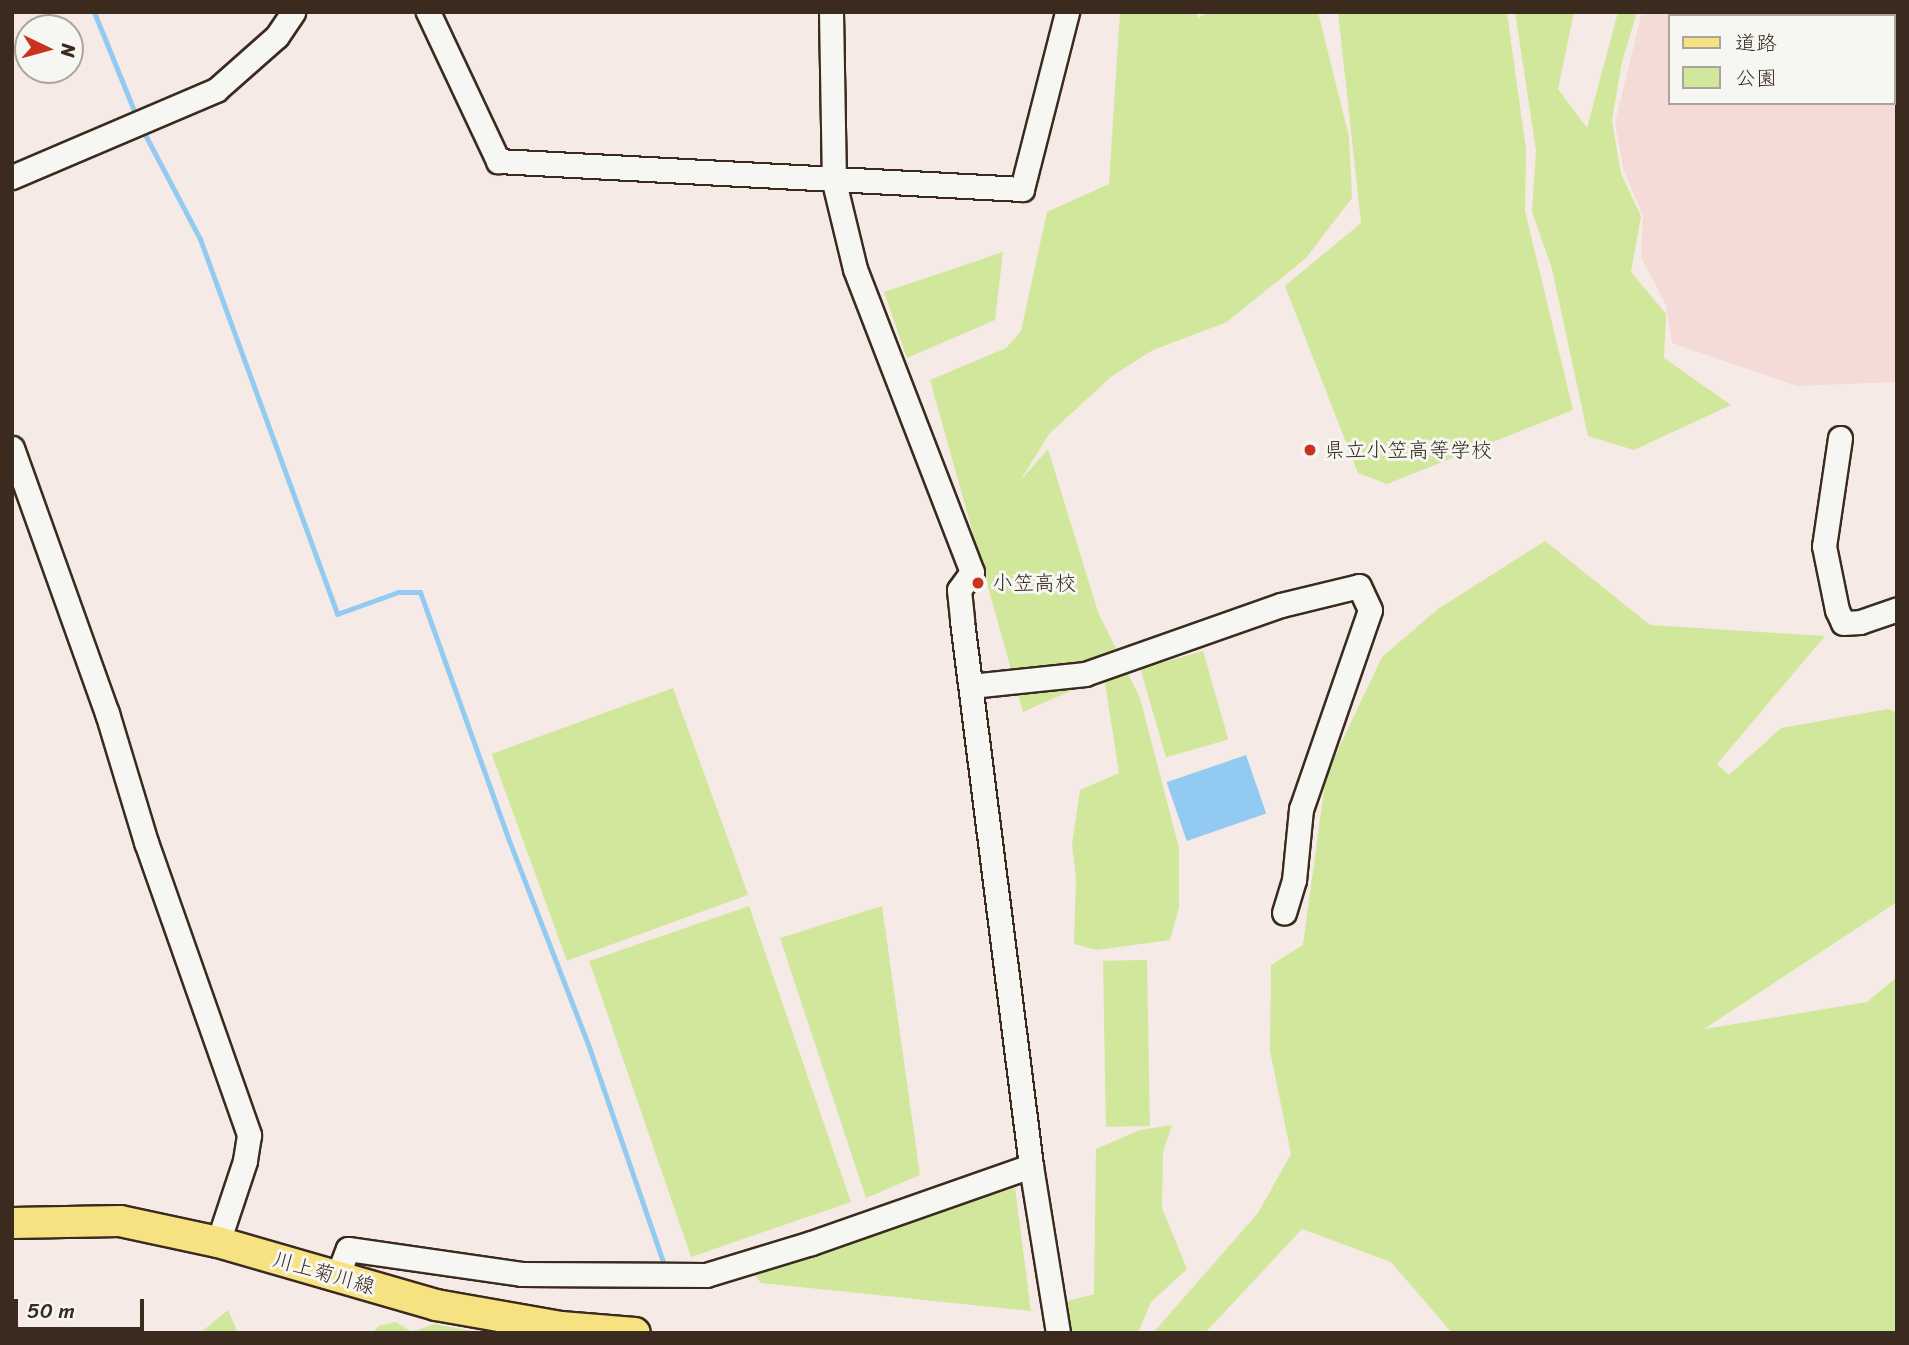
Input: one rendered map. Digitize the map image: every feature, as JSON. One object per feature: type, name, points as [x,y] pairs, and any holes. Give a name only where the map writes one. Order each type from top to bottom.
[{"type":"main road","name":"川上菊川線","points":[[12,1223],[120,1222],[218,1242],[436,1306],[561,1326],[635,1333]]},
{"type":"street","points":[[12,177],[216,90],[277,36],[293,12]]},
{"type":"street","points":[[428,12],[498,161],[834,182],[1022,189],[1067,12]]},
{"type":"street","points":[[831,12],[834,182],[855,268],[972,572],[960,590],[1031,1166],[1058,1333]]},
{"type":"street","points":[[1840,438],[1824,547],[1837,610],[1843,623],[1860,622],[1897,609]]},
{"type":"street","points":[[12,447],[107,712],[146,842],[249,1135],[245,1161],[218,1242]]},
{"type":"street","points":[[971,685],[1085,674],[1281,604],[1359,586],[1370,610],[1301,809],[1294,880],[1284,913]]},
{"type":"street","points":[[337,1277],[348,1249],[521,1274],[706,1275],[811,1243],[1031,1166]]},
{"type":"shaded area","points":[[1642,12],[1897,12],[1897,382],[1797,386],[1672,343],[1666,305],[1641,257],[1643,216],[1623,168],[1615,123]]},
{"type":"green space","points":[[1120,12],[1196,12],[1198,18],[1208,12],[1318,12],[1349,137],[1352,198],[1306,258],[1227,322],[1153,350],[1112,376],[1049,434],[1020,481],[1048,449],[1098,612],[1140,698],[1179,848],[1179,907],[1170,940],[1097,950],[1074,944],[1076,878],[1072,844],[1080,790],[1119,773],[1104,676],[1023,712],[930,380],[1006,348],[1021,331],[1047,212],[1109,184]]},
{"type":"green space","points":[[1338,12],[1507,12],[1526,150],[1525,211],[1573,410],[1387,484],[1358,473],[1285,286],[1361,223]]},
{"type":"green space","points":[[1515,12],[1574,12],[1558,89],[1587,128],[1618,12],[1637,12],[1622,62],[1612,120],[1621,174],[1641,216],[1631,272],[1666,314],[1664,358],[1731,405],[1634,450],[1588,436],[1552,269],[1532,212],[1536,151]]},
{"type":"green space","points":[[1003,252],[995,320],[907,358],[884,292]]},
{"type":"green space","points":[[1545,541],[1650,625],[1825,636],[1717,764],[1729,775],[1781,728],[1888,709],[1897,712],[1897,902],[1704,1029],[1867,1002],[1897,977],[1897,1333],[1452,1333],[1391,1262],[1302,1229],[1205,1333],[1153,1333],[1258,1213],[1291,1154],[1270,1051],[1271,965],[1303,945],[1326,775],[1382,657],[1438,609]]},
{"type":"green space","points":[[1203,651],[1228,739],[1166,757],[1141,669]]},
{"type":"green space","points":[[673,688],[748,895],[567,961],[492,754]]},
{"type":"green space","points":[[749,906],[851,1202],[691,1257],[589,961]]},
{"type":"green space","points":[[882,906],[920,1175],[866,1198],[780,938]]},
{"type":"green space","points":[[1147,960],[1150,1126],[1106,1127],[1103,961]]},
{"type":"green space","points":[[1172,1125],[1163,1152],[1162,1208],[1187,1269],[1151,1302],[1138,1333],[1074,1333],[1068,1320],[1068,1301],[1094,1294],[1096,1149],[1140,1130]]},
{"type":"green space","points":[[1015,1188],[1031,1311],[761,1283],[745,1263]]},
{"type":"green space","points":[[228,1310],[238,1333],[200,1333]]},
{"type":"green space","points":[[396,1322],[412,1332],[434,1324],[484,1333],[373,1333],[378,1326]]},
{"type":"water","points":[[1246,755],[1266,814],[1187,841],[1167,782]]},
{"type":"waterway","points":[[94,12],[137,118]]},
{"type":"waterway","points":[[141,127],[200,239],[337,614],[398,592],[420,592],[508,838],[588,1044],[663,1262]]},
{"type":"place","name":"県立小笠高等学校","points":[[1310,450]]},
{"type":"place","name":"小笠高校","points":[[978,583]]}]
